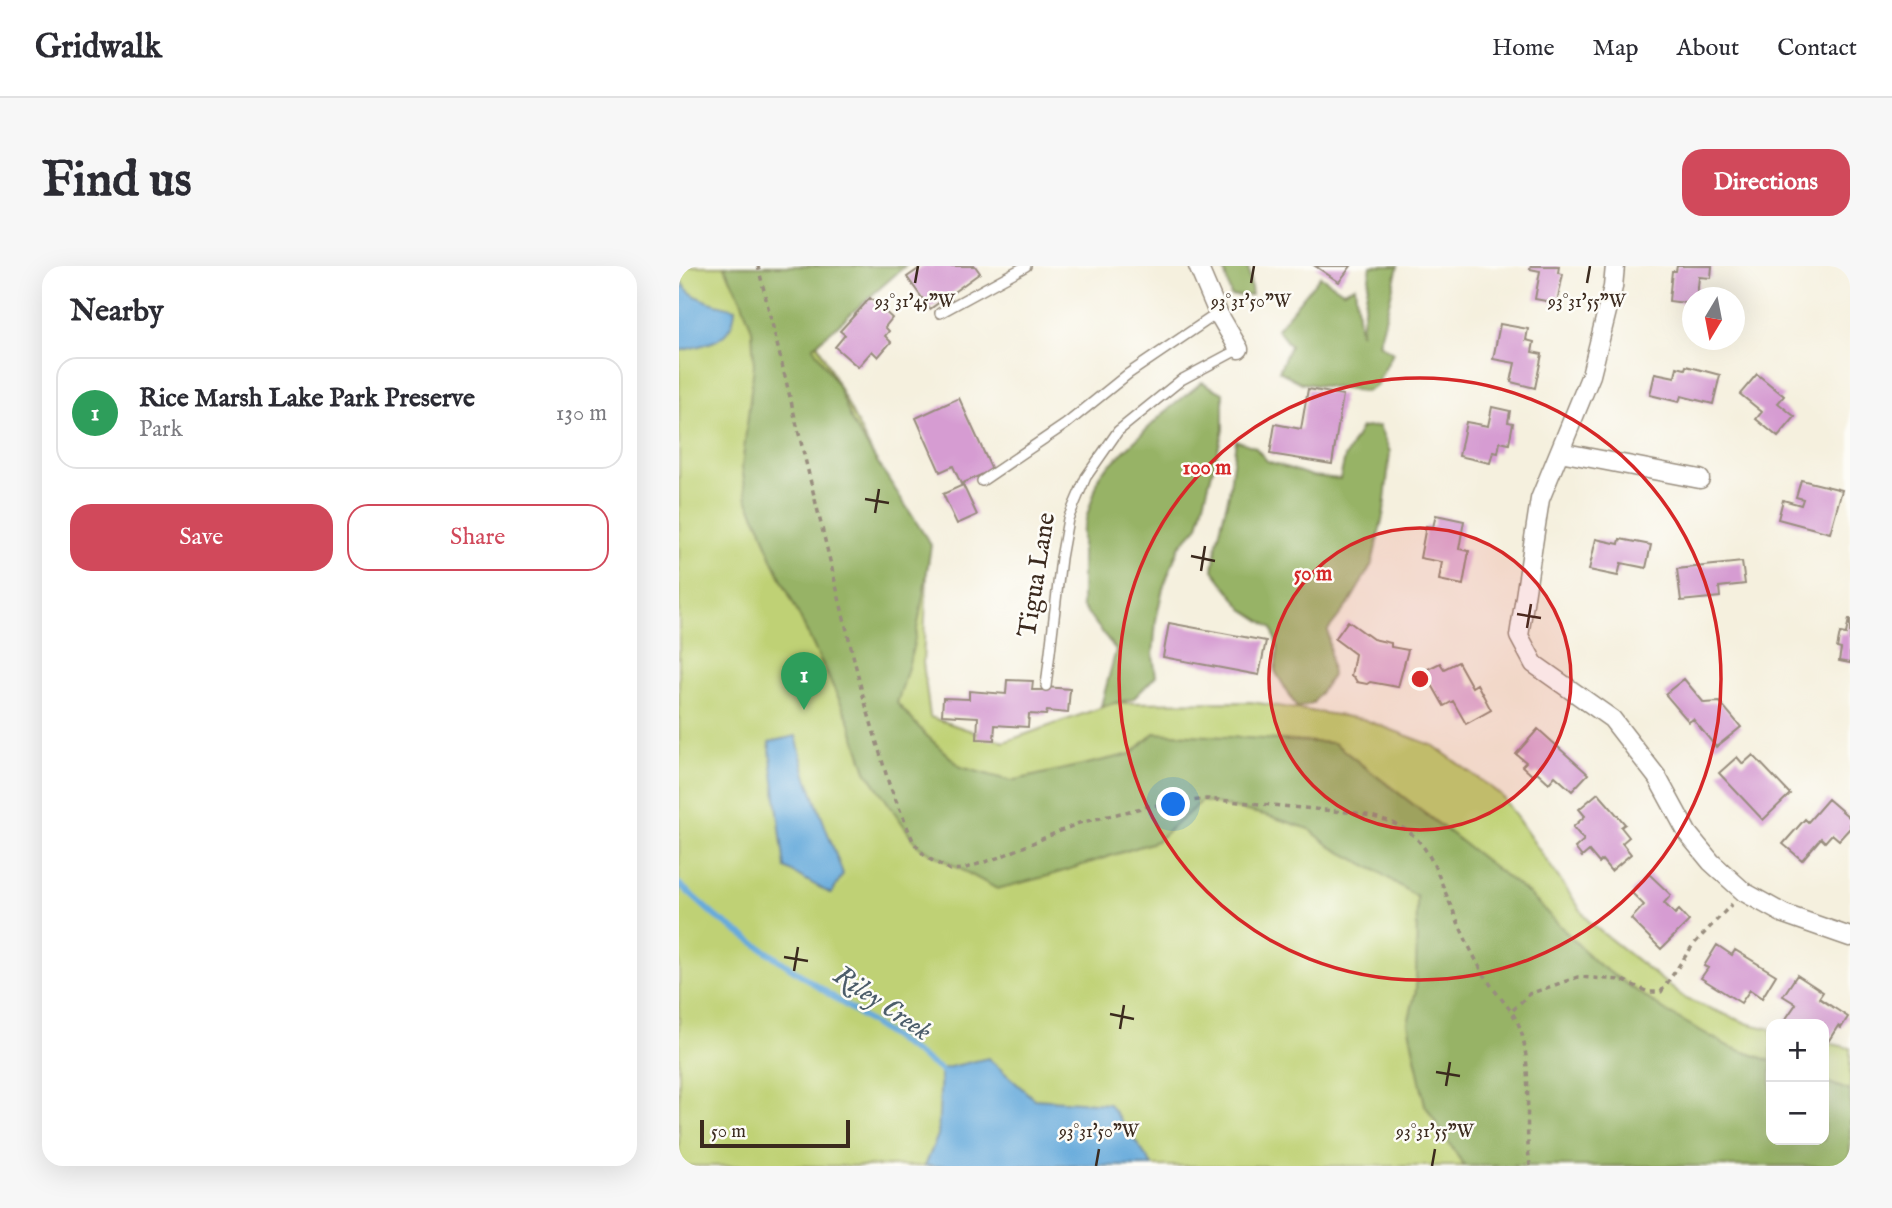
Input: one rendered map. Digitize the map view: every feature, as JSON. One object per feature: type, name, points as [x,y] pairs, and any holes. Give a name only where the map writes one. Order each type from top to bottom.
[{"type":"street","name":"Tigua Lane","points":[[1198,266],[1218,313],[1239,349]]},
{"type":"street","points":[[1615,266],[1591,375],[1540,499],[1518,636],[1534,664],[1612,719],[1657,777],[1688,834],[1711,862],[1744,892],[1784,914],[1850,937]]},
{"type":"street","points":[[1560,452],[1700,479]]},
{"type":"lane","points":[[940,313],[1026,266]]},
{"type":"lane","points":[[982,481],[1066,424],[1128,373],[1218,313]]},
{"type":"lane","name":"Tigua Lane","points":[[1046,686],[1061,558],[1069,519],[1086,477],[1118,431],[1181,380],[1239,349]]},
{"type":"path","points":[[758,266],[862,692],[889,785],[914,843],[926,857],[950,870],[963,869],[1000,857],[1079,823],[1138,809],[1207,799],[1334,810],[1379,817],[1397,825],[1414,836],[1427,852],[1470,949],[1489,982],[1513,1010],[1522,1034],[1527,1060],[1530,1166]]},
{"type":"path","points":[[1513,1010],[1529,994],[1578,977],[1622,980],[1648,992],[1661,992],[1693,945],[1744,892]]},
{"type":"green space","points":[[679,266],[783,266],[785,279],[873,455],[927,575],[923,663],[930,717],[1004,742],[1114,703],[1251,702],[1363,719],[1434,746],[1501,795],[1590,923],[1686,999],[1749,1024],[1766,1028],[1766,1145],[1829,1145],[1829,1043],[1850,1048],[1850,1166],[679,1166]]},
{"type":"green space","points":[[724,266],[905,266],[813,347],[838,386],[853,424],[931,545],[914,645],[897,703],[926,735],[961,767],[1011,781],[1131,754],[1154,733],[1334,743],[1530,895],[1595,962],[1667,1012],[1730,1047],[1766,1059],[1766,1145],[1829,1145],[1829,1083],[1850,1091],[1850,1166],[1464,1166],[1425,1105],[1408,1023],[1416,990],[1417,897],[1377,871],[1331,847],[1309,829],[1269,816],[1202,801],[1157,841],[1048,876],[997,889],[918,846],[866,771],[849,720],[772,559],[747,499],[742,467],[754,365],[752,330],[740,297]]},
{"type":"green space","points":[[1223,266],[1248,266],[1252,295],[1231,296]]},
{"type":"green space","points":[[1371,266],[1398,266],[1379,344],[1393,353],[1376,386],[1366,392],[1302,383],[1279,371],[1290,346],[1277,329],[1320,276],[1343,291],[1355,286],[1360,334]]},
{"type":"green space","points":[[1202,382],[1223,393],[1223,430],[1198,526],[1179,547],[1163,588],[1156,620],[1153,656],[1156,676],[1133,699],[1101,706],[1116,650],[1082,606],[1082,532],[1100,474],[1164,413]]},
{"type":"green space","points":[[1379,426],[1390,452],[1384,511],[1372,564],[1350,602],[1328,630],[1332,676],[1313,703],[1297,708],[1275,671],[1278,649],[1272,628],[1243,609],[1213,570],[1229,494],[1236,440],[1255,447],[1267,461],[1312,476],[1340,479],[1345,457],[1361,428]]},
{"type":"water","points":[[679,276],[688,290],[695,295],[735,309],[733,320],[724,335],[708,344],[679,351]]},
{"type":"water","points":[[796,736],[806,775],[843,874],[831,894],[785,868],[769,742]]},
{"type":"water","points":[[988,1058],[1034,1099],[1109,1104],[1153,1166],[925,1166],[938,1135],[941,1069]]},
{"type":"building","points":[[923,266],[975,266],[980,273],[930,309],[907,277]]},
{"type":"building","points":[[1315,266],[1351,266],[1339,282]]},
{"type":"building","points":[[1531,266],[1559,266],[1558,273],[1563,274],[1557,303],[1535,299],[1540,271],[1530,269]]},
{"type":"building","points":[[1677,266],[1712,266],[1711,278],[1699,277],[1698,287],[1682,287],[1682,303],[1669,301],[1672,271],[1676,271]]},
{"type":"building","points":[[870,298],[892,318],[885,327],[889,331],[885,336],[891,342],[878,357],[872,351],[858,367],[835,347],[845,335],[840,331]]},
{"type":"building","points":[[1500,324],[1528,329],[1526,340],[1534,342],[1532,352],[1542,354],[1535,388],[1511,382],[1515,363],[1493,359]]},
{"type":"building","points":[[1686,366],[1720,375],[1713,404],[1681,396],[1679,402],[1650,395],[1655,373],[1675,377],[1677,367],[1685,369]]},
{"type":"building","points":[[1757,374],[1784,396],[1778,403],[1795,417],[1778,437],[1756,419],[1762,412],[1740,394]]},
{"type":"building","points":[[1308,389],[1343,395],[1332,464],[1270,454],[1275,424],[1301,429]]},
{"type":"building","points":[[959,398],[992,470],[961,484],[953,466],[940,472],[916,418]]},
{"type":"building","points":[[1492,407],[1510,411],[1508,422],[1513,423],[1509,444],[1500,442],[1498,453],[1493,452],[1490,463],[1459,456],[1466,422],[1488,426]]},
{"type":"building","points":[[1801,480],[1842,490],[1830,533],[1778,519],[1783,500],[1801,505],[1803,499],[1796,497]]},
{"type":"building","points":[[963,485],[977,515],[957,524],[943,494]]},
{"type":"building","points":[[1436,515],[1464,521],[1459,549],[1469,551],[1463,585],[1439,580],[1442,562],[1420,558],[1426,526],[1433,527]]},
{"type":"building","points":[[1596,539],[1619,544],[1620,539],[1651,545],[1646,568],[1621,563],[1618,576],[1589,570]]},
{"type":"building","points":[[1742,562],[1745,584],[1719,587],[1720,597],[1681,601],[1677,569]]},
{"type":"building","points":[[1849,619],[1850,663],[1839,661],[1841,649],[1837,648],[1840,633],[1846,634]]},
{"type":"building","points":[[1348,621],[1373,639],[1391,643],[1391,647],[1408,650],[1398,687],[1357,682],[1351,676],[1355,654],[1335,639]]},
{"type":"building","points":[[1169,623],[1266,641],[1259,675],[1163,657]]},
{"type":"building","points":[[1458,662],[1472,687],[1477,684],[1491,710],[1466,724],[1453,701],[1444,706],[1424,671],[1440,663],[1444,669]]},
{"type":"building","points":[[1684,679],[1704,703],[1720,702],[1741,727],[1716,747],[1693,719],[1689,722],[1665,694]]},
{"type":"building","points":[[1007,680],[1033,681],[1032,690],[1044,690],[1045,687],[1070,689],[1068,713],[1047,711],[1046,715],[1029,714],[1028,727],[995,725],[994,740],[977,739],[978,717],[942,715],[943,698],[969,699],[969,691],[1006,694]]},
{"type":"building","points":[[1538,729],[1588,774],[1572,791],[1555,776],[1549,783],[1537,772],[1533,776],[1522,766],[1526,762],[1516,754]]},
{"type":"building","points":[[1753,755],[1790,794],[1763,820],[1719,773],[1737,757],[1743,764]]},
{"type":"building","points":[[1598,793],[1625,824],[1621,827],[1629,837],[1622,843],[1631,854],[1611,871],[1602,860],[1599,863],[1589,851],[1582,857],[1575,848],[1584,840],[1573,827],[1585,816],[1579,809]]},
{"type":"building","points":[[1828,799],[1850,818],[1850,828],[1839,840],[1832,834],[1825,842],[1821,838],[1802,860],[1783,844],[1805,819],[1808,822]]},
{"type":"building","points":[[1649,874],[1671,895],[1664,903],[1675,914],[1679,910],[1689,921],[1661,949],[1631,919],[1644,905],[1631,892]]},
{"type":"building","points":[[1717,945],[1732,955],[1735,950],[1776,975],[1762,998],[1750,990],[1741,1003],[1701,978],[1708,968],[1704,966]]},
{"type":"building","points":[[1797,975],[1823,992],[1819,998],[1848,1017],[1829,1040],[1829,1019],[1786,1019],[1796,1004],[1783,996]]},
{"type":"waterway","name":"Riley Creek","points":[[679,884],[716,917],[945,1073]]},
{"type":"place","name":"Rice Marsh Lake Park Preserve","points":[[804,710]]}]
